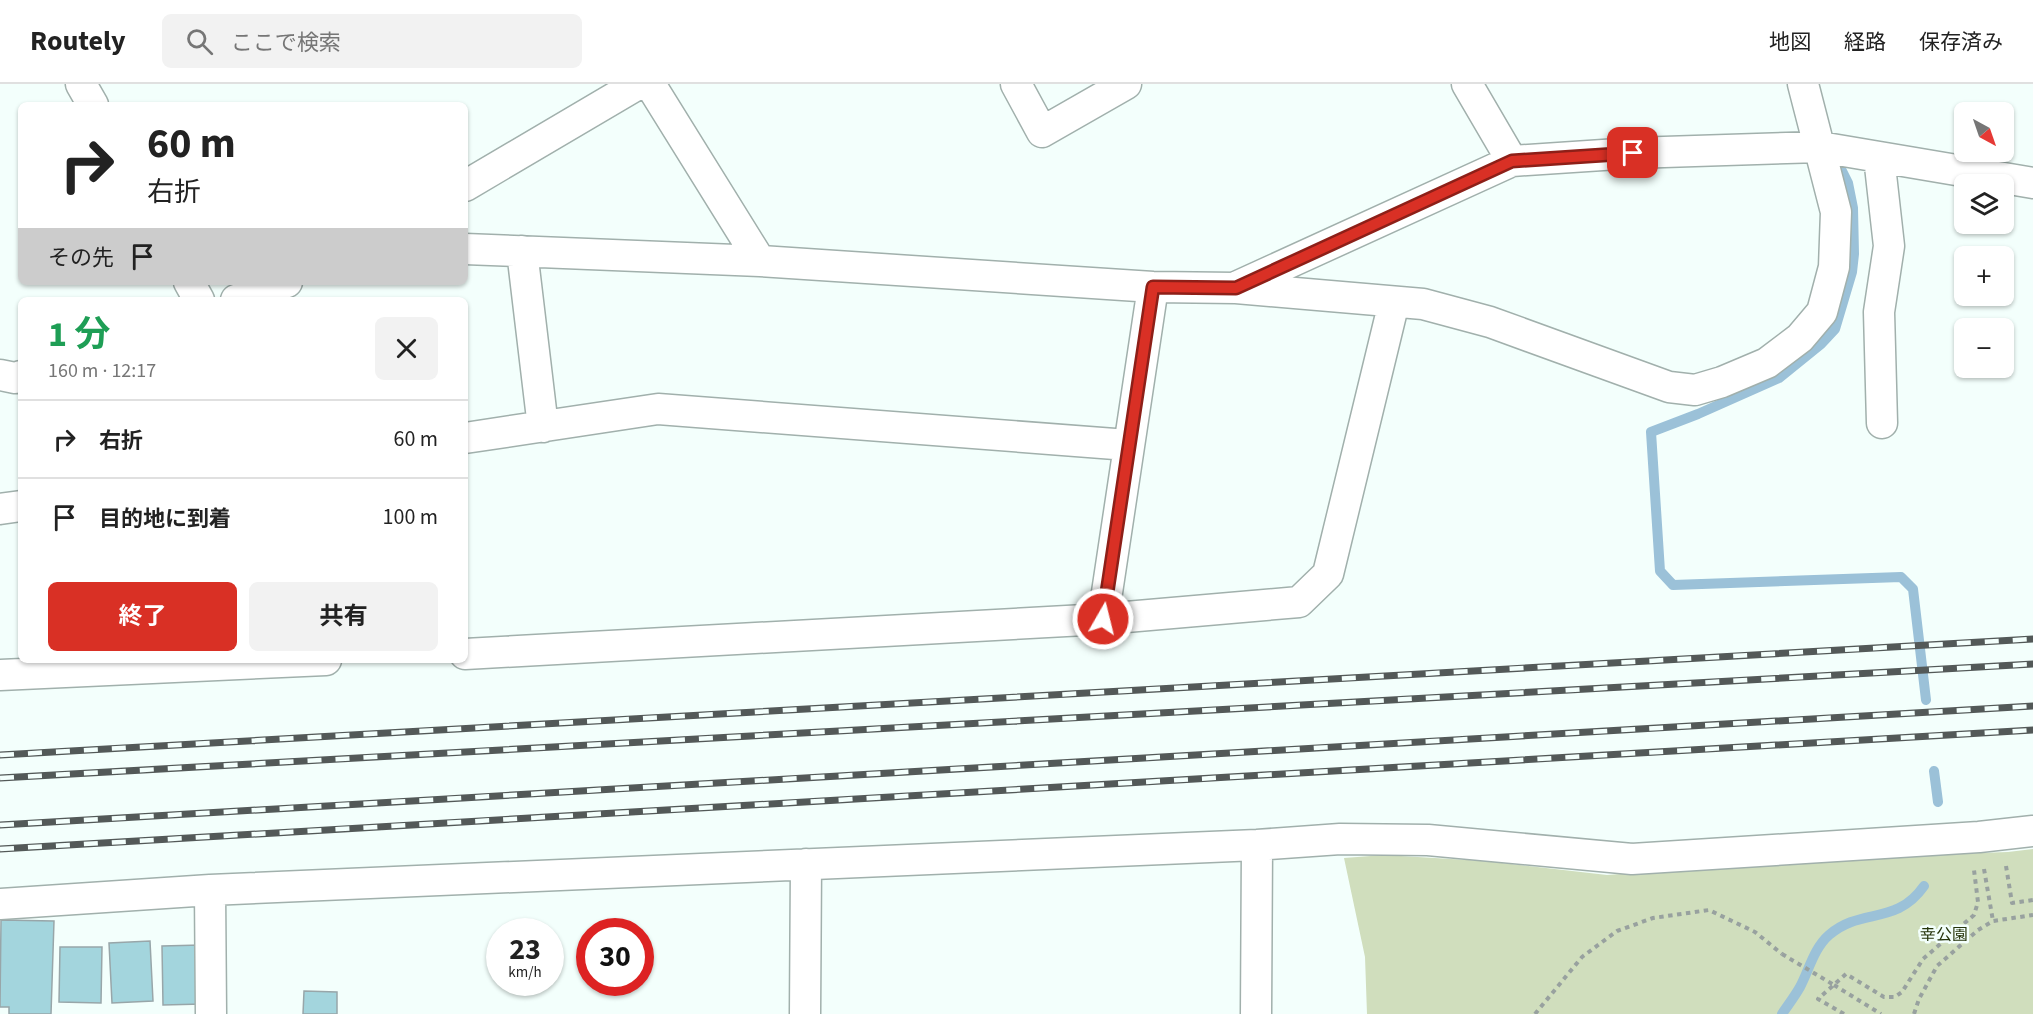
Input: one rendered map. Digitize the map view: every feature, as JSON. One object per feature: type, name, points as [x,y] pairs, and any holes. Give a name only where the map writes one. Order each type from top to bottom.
[{"type":"street","points":[[81,84],[91,102]]},
{"type":"street","points":[[468,184],[638,84]]},
{"type":"street","points":[[650,84],[760,261]]},
{"type":"street","points":[[1016,84],[1042,132],[1126,84]]},
{"type":"street","points":[[1467,84],[1512,161]]},
{"type":"street","points":[[468,249],[760,261],[1153,287],[1236,288],[1423,304],[1490,322],[1668,387],[1695,390],[1722,382],[1767,363],[1800,338],[1822,312],[1834,267],[1836,212],[1822,147],[1803,84]]},
{"type":"street","points":[[1236,288],[1512,161],[1633,153],[1822,147],[2033,183]]},
{"type":"street","points":[[1868,155],[1889,246],[1879,312],[1882,423]]},
{"type":"street","points":[[522,251],[543,427]]},
{"type":"street","points":[[244,297],[278,285]]},
{"type":"street","points":[[1103,619],[1153,287]]},
{"type":"street","points":[[468,654],[1103,619],[1299,602],[1328,574],[1394,302]]},
{"type":"street","points":[[0,375],[18,377]]},
{"type":"street","points":[[468,438],[658,409],[1128,445]]},
{"type":"street","points":[[0,510],[18,507]]},
{"type":"street","points":[[0,675],[261,663]]},
{"type":"street","points":[[0,904],[210,890],[1257,845],[1340,839],[1428,840],[1632,859],[1975,849],[2033,831]]},
{"type":"street","points":[[1256,1014],[1257,845]]},
{"type":"street","points":[[805,1014],[806,864]]},
{"type":"street","points":[[210,890],[211,1014]]},
{"type":"path","points":[[1975,849],[1993,921]]},
{"type":"path","points":[[1844,1014],[1818,999],[1846,974],[1884,997],[1896,997],[1902,992],[1923,959],[1974,915],[1978,902],[1975,849]]},
{"type":"path","points":[[2005,860],[2012,903],[2033,900]]},
{"type":"path","points":[[1535,1014],[1582,957],[1617,932],[1653,918],[1708,910],[1755,932],[1782,954],[1881,1014]]},
{"type":"path","points":[[1914,1014],[1919,999],[1937,966],[1978,930],[1993,921],[2033,915]]},
{"type":"green space","name":"幸公園","points":[[2033,849],[2033,1014],[1367,1014],[1365,957],[1344,858],[1384,855],[1485,861],[1607,875],[1838,858],[2008,852]]},
{"type":"building","points":[[1,920],[54,921],[51,1014],[9,1014],[9,1007],[0,1007]]},
{"type":"building","points":[[150,941],[153,1001],[112,1003],[109,943]]},
{"type":"building","points":[[201,945],[202,1004],[163,1005],[162,946]]},
{"type":"building","points":[[60,947],[102,947],[101,1003],[59,1002]]},
{"type":"building","points":[[304,991],[337,992],[337,1014],[303,1014]]},
{"type":"waterway","points":[[1835,157],[1848,183],[1853,208],[1854,254],[1852,272],[1835,329],[1821,344],[1779,378],[1651,432],[1660,571],[1673,585],[1901,577],[1913,589],[1926,700]]},
{"type":"waterway","points":[[1934,771],[1938,802]]},
{"type":"waterway","points":[[1782,1014],[1800,987],[1819,946],[1829,935],[1853,921],[1902,907],[1924,886]]},
{"type":"railway","points":[[0,755],[2033,639]]},
{"type":"railway","points":[[0,778],[2033,664]]},
{"type":"railway","points":[[0,825],[2033,706]]},
{"type":"railway","points":[[0,849],[2033,730]]},
{"type":"route","points":[[1103,619],[1153,287],[1236,288],[1512,161],[1633,153]]}]
